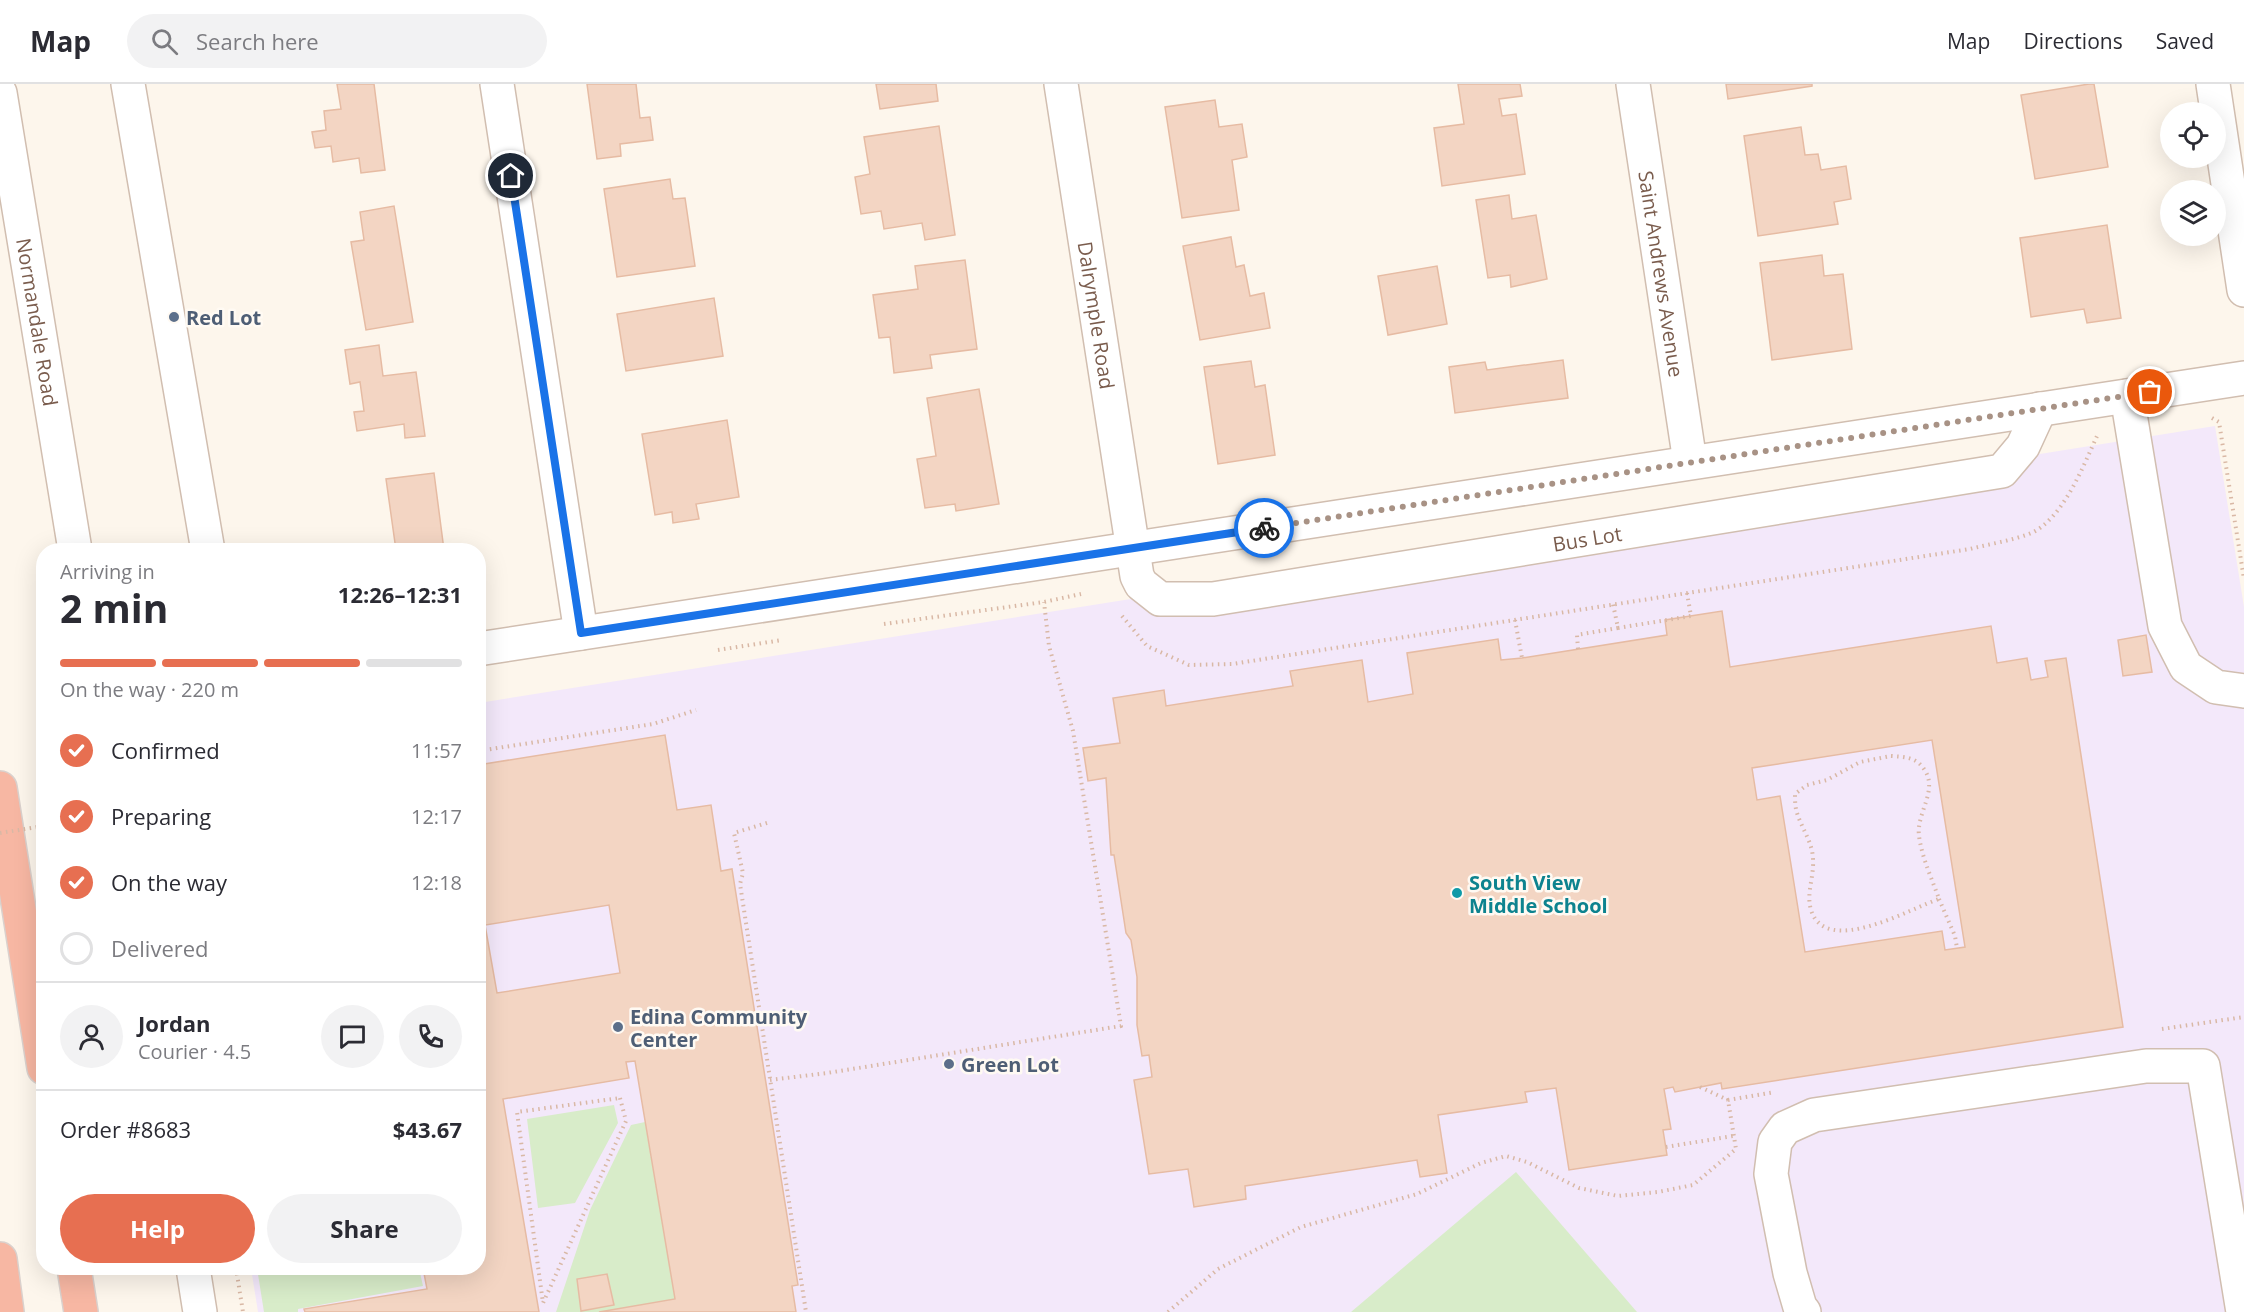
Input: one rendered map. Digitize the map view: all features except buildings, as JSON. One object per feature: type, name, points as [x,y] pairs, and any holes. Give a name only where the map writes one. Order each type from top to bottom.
[{"type":"highway","points":[[0,788],[36,1017]]},
{"type":"highway","points":[[0,1259],[7,1312]]},
{"type":"highway","points":[[75,1275],[81,1312]]},
{"type":"street","points":[[128,84],[207,543]]},
{"type":"street","points":[[497,84],[581,633]]},
{"type":"street","name":"Dalrymple Road","points":[[1061,84],[1133,548]]},
{"type":"street","name":"Saint Andrews Avenue","points":[[1633,84],[1690,462]]},
{"type":"street","points":[[2213,84],[2244,290]]},
{"type":"street","name":"Normandale Road","points":[[0,93],[74,543]]},
{"type":"street","points":[[486,648],[2244,378]]},
{"type":"street","points":[[2127,396],[2165,626],[2186,667],[2216,687],[2244,691]]},
{"type":"street","name":"Bus Lot","points":[[1133,548],[1137,576],[1141,584],[1160,599],[1213,599],[2002,471],[2023,446],[2040,409]]},
{"type":"street","points":[[1804,1312],[1800,1307],[1790,1273],[1771,1174],[1775,1142],[1785,1128],[1814,1115],[2145,1066],[2203,1066],[2243,1305]]},
{"type":"street","points":[[194,1275],[200,1312]]},
{"type":"path","points":[[1121,614],[1147,646],[1189,665],[1232,664],[1970,549],[2031,533],[2055,514],[2082,469],[2097,436]]},
{"type":"path","points":[[1578,649],[1577,635],[1691,616],[1687,593]]},
{"type":"path","points":[[770,1080],[1121,1026],[1073,730],[1049,646],[1044,602]]},
{"type":"path","points":[[1613,604],[1618,628]]},
{"type":"path","points":[[1515,620],[1522,658]]},
{"type":"path","points":[[486,750],[653,724],[696,710]]},
{"type":"path","points":[[1940,899],[1859,929],[1837,932],[1822,926],[1811,913],[1808,895],[1813,860],[1810,842],[1796,811],[1795,794],[1807,785],[1827,780],[1860,762],[1891,756],[1909,757],[1920,763],[1929,775],[1930,792],[1921,817],[1919,835],[1925,859],[1955,936],[1957,948]]},
{"type":"path","points":[[767,823],[734,833],[743,873],[740,884],[806,1312]]},
{"type":"path","points":[[0,833],[36,827]]},
{"type":"path","points":[[2158,1029],[2244,1017]]},
{"type":"path","points":[[1700,1087],[1728,1100],[1786,1091]]},
{"type":"path","points":[[620,1098],[626,1122],[543,1303],[534,1236],[519,1123],[517,1112],[620,1098]]},
{"type":"path","points":[[1168,1312],[1218,1269],[1301,1227],[1417,1194],[1481,1163],[1506,1156],[1527,1162],[1579,1188],[1618,1196],[1658,1192],[1693,1185],[1736,1149],[1728,1100]]},
{"type":"path","points":[[1666,1147],[1733,1136]]},
{"type":"path","points":[[237,1275],[243,1312]]},
{"type":"shaded area","points":[[2215,426],[2244,607],[2244,1312],[258,1312],[252,1275],[486,1275],[486,702]]},
{"type":"green space","points":[[614,1105],[618,1123],[575,1203],[538,1208],[527,1119]]},
{"type":"green space","points":[[645,1122],[675,1299],[599,1312],[556,1312],[590,1210],[631,1125]]},
{"type":"green space","points":[[1516,1172],[1637,1312],[1351,1312]]},
{"type":"green space","points":[[258,1275],[421,1275],[423,1286],[298,1309],[298,1312],[264,1312]]},
{"type":"way so far","points":[[1264,528],[2150,392]]},
{"type":"place","name":"Red Lot","points":[[174,317]]},
{"type":"place","name":"South View Middle School","points":[[1457,893]]},
{"type":"place","name":"Edina Community Center","points":[[618,1027]]},
{"type":"place","name":"Green Lot","points":[[949,1064]]},
{"type":"route","points":[[511,176],[581,633],[1264,528]]}]
